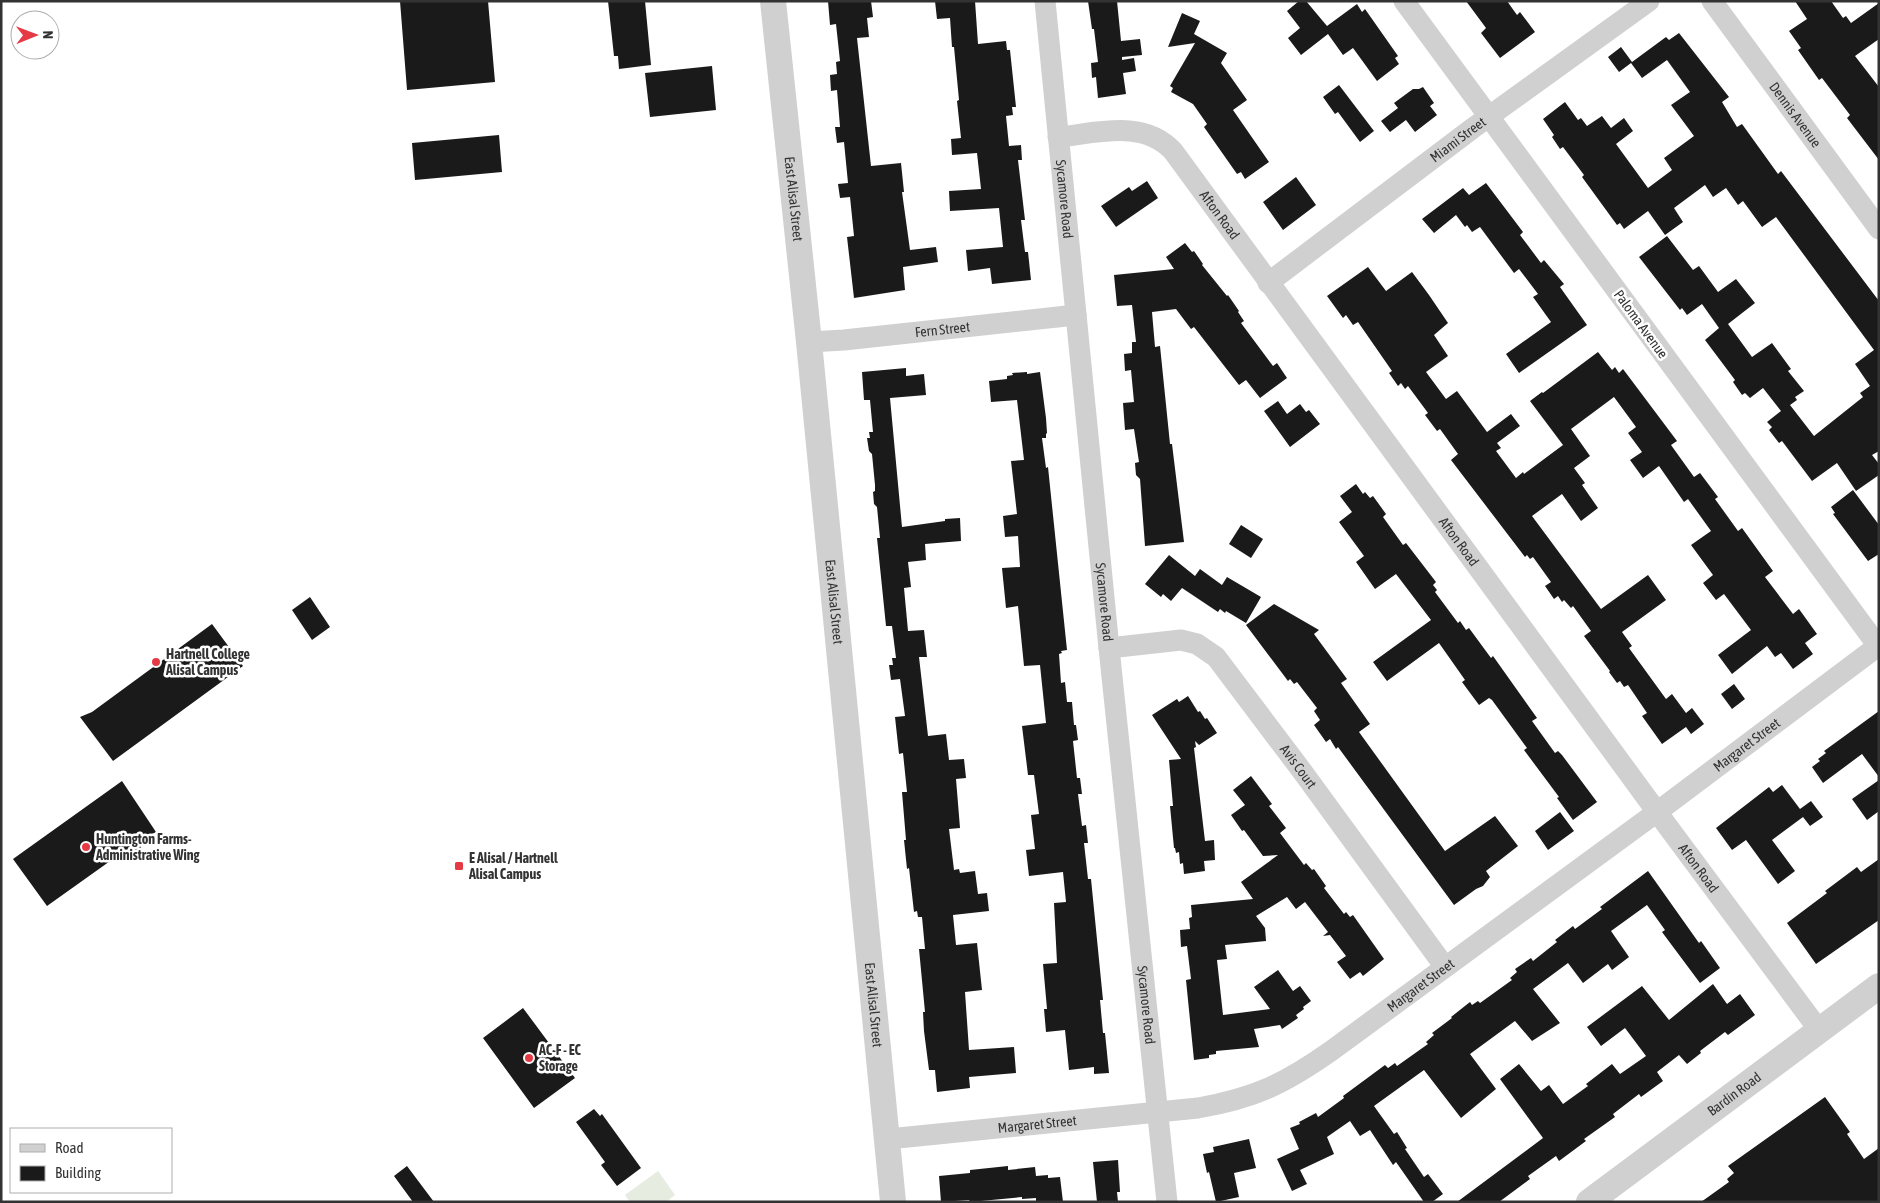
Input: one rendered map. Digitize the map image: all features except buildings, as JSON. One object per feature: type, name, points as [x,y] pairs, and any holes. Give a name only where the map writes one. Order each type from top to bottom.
[{"type":"street","name":"East Alisal Street","points":[[773,1],[893,1202]]},
{"type":"street","name":"Sycamore Road","points":[[1045,1],[1109,648],[1167,1202]]},
{"type":"street","name":"Paloma Avenue","points":[[1404,1],[1878,646]]},
{"type":"street","name":"Miami Street","points":[[1268,283],[1488,117],[1649,1]]},
{"type":"street","name":"Dennis Avenue","points":[[1712,1],[1879,228]]},
{"type":"street","name":"Afton Road","points":[[1058,137],[1125,130],[1143,132],[1159,138],[1173,151],[1268,283],[1819,1030]]},
{"type":"street","name":"Fern Street","points":[[808,342],[844,340],[1076,315]]},
{"type":"street","name":"Avis Court","points":[[1109,648],[1181,640],[1197,644],[1216,657],[1445,967]]},
{"type":"street","name":"Margaret Street","points":[[888,1139],[1223,1104],[1275,1087],[1307,1068],[1657,812],[1878,646]]},
{"type":"street","name":"Bardin Road","points":[[1589,1202],[1879,986]]},
{"type":"shaded area","points":[[658,1171],[675,1195],[666,1202],[630,1202],[625,1195]]},
{"type":"place","name":"Hartnell College Alisal Campus","points":[[156,662]]},
{"type":"place","name":"Huntington Farms- Administrative Wing","points":[[86,847]]},
{"type":"place","name":"E Alisal / Hartnell Alisal Campus","points":[[459,866]]},
{"type":"place","name":"AC-F - EC Storage","points":[[529,1058]]}]
